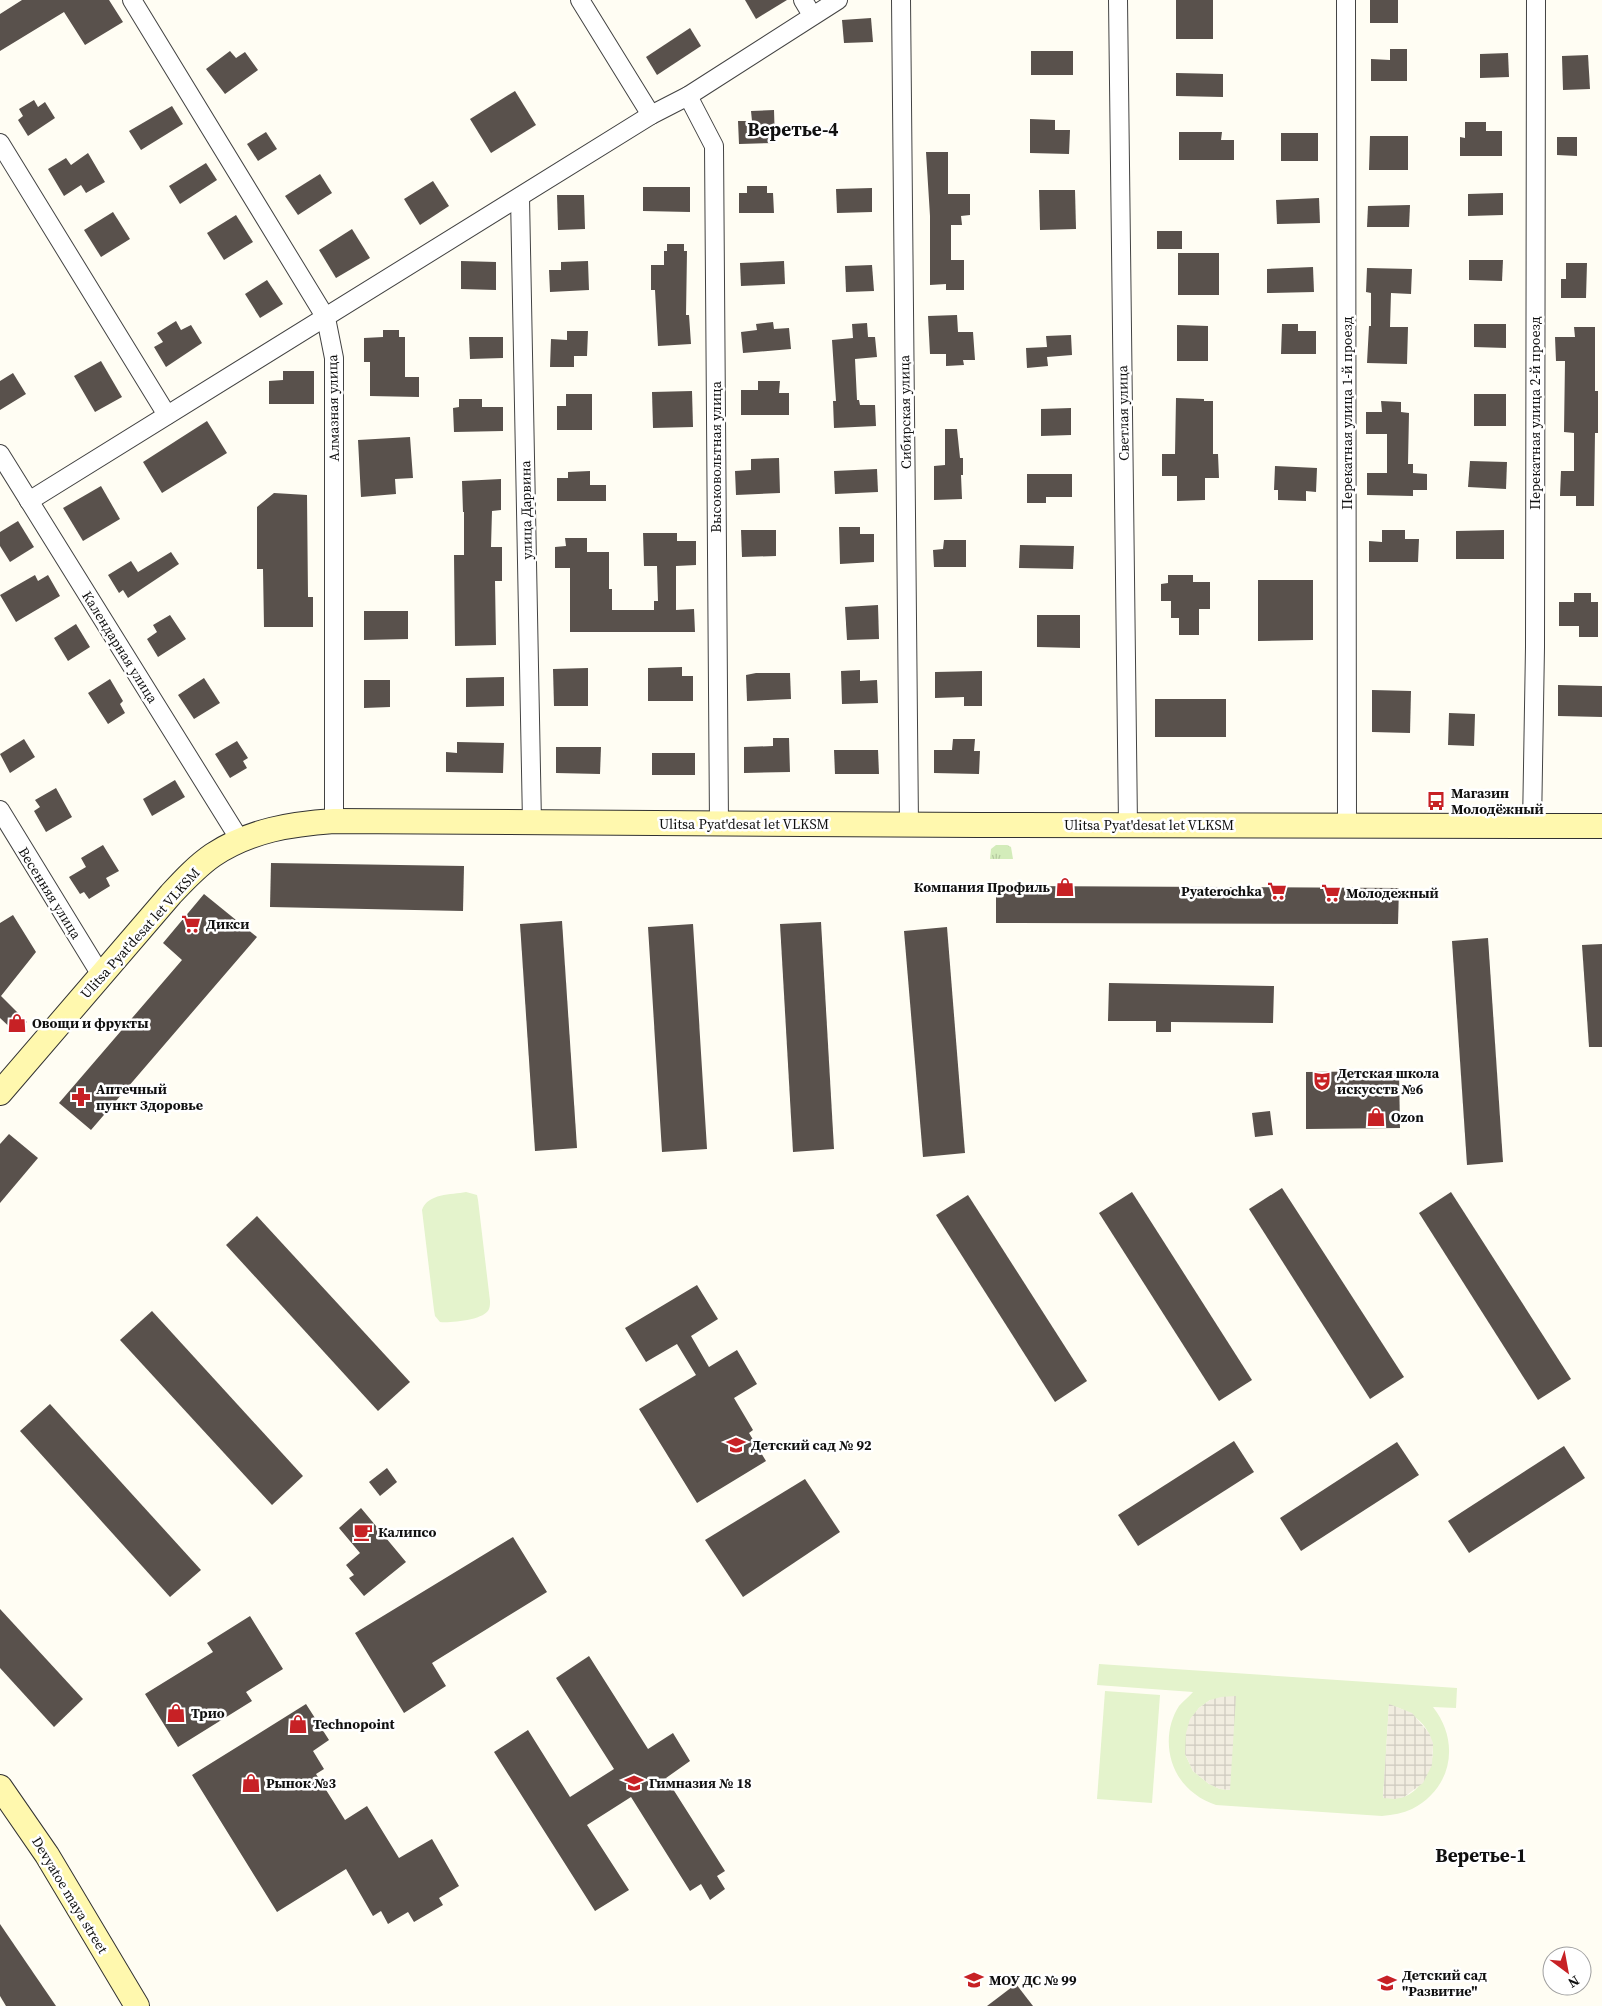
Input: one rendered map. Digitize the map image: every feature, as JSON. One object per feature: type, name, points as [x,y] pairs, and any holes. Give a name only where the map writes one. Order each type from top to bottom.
[{"type":"main road","name":"Ulitsa Pyat'desat let VLKSM","points":[[0,1093],[101,974],[195,869],[213,855],[240,840],[263,830],[296,823],[334,821],[1602,826]]},
{"type":"main road","name":"Devyatoe maya street","points":[[0,1787],[47,1856],[137,2006]]},
{"type":"street","name":"Алмазная улица","points":[[132,0],[326,318],[334,358],[334,821]]},
{"type":"street","points":[[580,0],[651,115]]},
{"type":"street","points":[[802,0],[812,15]]},
{"type":"street","points":[[29,501],[651,115],[688,96],[838,0]]},
{"type":"street","name":"Сибирская улица","points":[[900,0],[908,824]]},
{"type":"street","name":"Светлая улица","points":[[1118,0],[1128,825]]},
{"type":"street","name":"Перекатная улица 1-й проезд","points":[[1346,0],[1347,826]]},
{"type":"street","name":"Перекатная улица 2-й проезд","points":[[1532,826],[1535,647],[1536,0]]},
{"type":"street","name":"Высоковольтная улица","points":[[688,96],[714,146],[719,824]]},
{"type":"street","points":[[0,143],[168,415]]},
{"type":"street","name":"улица Дарвина","points":[[520,197],[532,822]]},
{"type":"street","name":"Календарная улица","points":[[0,454],[240,840]]},
{"type":"street","name":"Весенняя улица","points":[[0,810],[101,974]]},
{"type":"green space","points":[[996,845],[1011,847],[1013,859],[990,859],[991,849]]},
{"type":"green space","points":[[466,1192],[477,1195],[490,1307],[486,1313],[475,1318],[440,1322],[435,1316],[434,1310],[422,1210],[429,1200]]},
{"type":"green space","points":[[1099,1664],[1457,1688],[1456,1708],[1433,1707],[1442,1720],[1447,1734],[1448,1763],[1444,1776],[1426,1800],[1412,1809],[1398,1814],[1382,1816],[1216,1805],[1207,1802],[1197,1796],[1178,1776],[1170,1753],[1170,1729],[1173,1717],[1179,1706],[1193,1692],[1097,1685]],"holes":[[[1210,1700],[1230,1789],[1230,1790],[1220,1789],[1209,1784],[1193,1771],[1185,1754],[1190,1720],[1199,1708]],[[1389,1705],[1401,1709],[1421,1722],[1428,1731],[1432,1741],[1433,1753],[1431,1764],[1425,1777],[1415,1790],[1404,1797],[1398,1798],[1383,1798]]]},
{"type":"green space","points":[[1105,1691],[1160,1695],[1152,1803],[1097,1799]]},
{"type":"shaded area","points":[[1236,1696],[1230,1790],[1220,1789],[1209,1784],[1193,1771],[1185,1754],[1186,1733],[1190,1719],[1199,1708],[1210,1700]]},
{"type":"shaded area","points":[[1389,1704],[1412,1713],[1429,1733],[1433,1743],[1432,1765],[1423,1783],[1404,1797],[1395,1799],[1383,1798]]},
{"type":"building","points":[[22,0],[109,0],[123,22],[85,45],[64,12],[0,51],[0,14]]},
{"type":"building","points":[[745,0],[787,0],[756,19]]},
{"type":"building","points":[[1176,0],[1213,0],[1213,39],[1176,39]]},
{"type":"building","points":[[1370,0],[1398,0],[1398,23],[1370,23]]},
{"type":"building","points":[[871,18],[873,42],[844,43],[842,20]]},
{"type":"building","points":[[690,28],[701,46],[657,75],[646,57]]},
{"type":"building","points":[[1390,49],[1407,49],[1407,81],[1371,81],[1371,59],[1390,60]]},
{"type":"building","points":[[230,51],[236,58],[245,52],[258,70],[225,94],[206,69]]},
{"type":"building","points":[[1031,51],[1073,51],[1073,75],[1031,75]]},
{"type":"building","points":[[1508,53],[1509,77],[1480,78],[1480,54]]},
{"type":"building","points":[[1588,55],[1590,89],[1563,90],[1562,56]]},
{"type":"building","points":[[1176,73],[1223,74],[1223,97],[1176,96]]},
{"type":"building","points":[[515,91],[536,125],[491,153],[470,119]]},
{"type":"building","points":[[34,100],[38,107],[45,102],[55,118],[28,136],[18,120],[23,116],[19,109]]},
{"type":"building","points":[[172,106],[183,124],[141,150],[129,131]]},
{"type":"building","points":[[774,110],[775,143],[739,144],[738,121],[752,121],[751,111]]},
{"type":"building","points":[[1030,119],[1055,120],[1055,130],[1070,130],[1069,154],[1030,153]]},
{"type":"building","points":[[1465,122],[1486,122],[1486,131],[1502,131],[1502,156],[1460,156],[1460,137],[1465,138]]},
{"type":"building","points":[[266,132],[277,149],[258,161],[247,144]]},
{"type":"building","points":[[1179,132],[1222,132],[1221,140],[1234,140],[1234,160],[1179,160]]},
{"type":"building","points":[[1281,133],[1318,133],[1318,161],[1281,161]]},
{"type":"building","points":[[1370,136],[1408,136],[1408,170],[1369,170]]},
{"type":"building","points":[[1557,137],[1577,137],[1577,156],[1557,155]]},
{"type":"building","points":[[926,152],[948,152],[948,194],[970,194],[970,215],[961,216],[962,225],[951,225],[951,260],[964,260],[964,290],[946,290],[946,284],[930,285],[930,216]]},
{"type":"building","points":[[88,153],[105,182],[86,193],[81,185],[64,196],[48,169],[66,158],[71,165]]},
{"type":"building","points":[[206,163],[217,180],[180,204],[169,186]]},
{"type":"building","points":[[320,174],[332,193],[298,215],[285,196]]},
{"type":"building","points":[[433,181],[449,206],[420,225],[404,199]]},
{"type":"building","points":[[747,186],[767,186],[767,193],[773,193],[774,213],[739,213],[739,193],[747,193]]},
{"type":"building","points":[[643,187],[690,187],[690,212],[643,211]]},
{"type":"building","points":[[872,188],[872,212],[837,213],[836,189]]},
{"type":"building","points":[[1039,190],[1075,190],[1076,229],[1040,230]]},
{"type":"building","points":[[1503,193],[1503,215],[1468,216],[1468,194]]},
{"type":"building","points":[[557,195],[584,195],[585,229],[558,230]]},
{"type":"building","points":[[1319,198],[1320,223],[1277,224],[1276,200]]},
{"type":"building","points":[[1410,205],[1409,227],[1367,227],[1368,206]]},
{"type":"building","points":[[113,212],[130,239],[101,257],[84,230]]},
{"type":"building","points":[[236,215],[253,242],[224,260],[207,233]]},
{"type":"building","points":[[352,229],[370,258],[336,278],[319,250]]},
{"type":"building","points":[[1157,231],[1182,231],[1182,249],[1157,249]]},
{"type":"building","points":[[667,244],[684,244],[684,251],[687,251],[686,315],[689,315],[691,344],[658,346],[655,290],[651,290],[651,265],[664,265],[664,251],[667,251]]},
{"type":"building","points":[[1178,253],[1219,253],[1219,295],[1178,295]]},
{"type":"building","points":[[1469,260],[1503,260],[1502,281],[1469,280]]},
{"type":"building","points":[[461,261],[496,262],[496,290],[461,289]]},
{"type":"building","points":[[588,261],[589,290],[550,292],[549,270],[561,270],[561,262]]},
{"type":"building","points":[[784,261],[785,284],[741,286],[740,263]]},
{"type":"building","points":[[1566,263],[1587,263],[1586,298],[1561,298],[1561,279],[1566,279]]},
{"type":"building","points":[[872,265],[874,291],[846,292],[845,266]]},
{"type":"building","points":[[1313,267],[1314,292],[1267,293],[1267,269]]},
{"type":"building","points":[[1367,268],[1412,269],[1411,294],[1391,293],[1390,327],[1408,327],[1407,364],[1367,363],[1369,326],[1371,326],[1371,293],[1366,292]]},
{"type":"building","points":[[267,280],[283,304],[260,318],[245,294]]},
{"type":"building","points":[[957,315],[958,332],[973,332],[975,360],[963,360],[964,365],[946,366],[946,354],[930,354],[928,316]]},
{"type":"building","points":[[176,321],[181,330],[191,325],[202,343],[166,367],[154,347],[163,342],[157,333]]},
{"type":"building","points":[[773,322],[774,329],[789,328],[791,349],[743,353],[741,332],[757,330],[756,324]]},
{"type":"building","points":[[867,323],[868,337],[875,337],[877,357],[855,359],[857,400],[859,400],[860,405],[875,405],[876,426],[834,428],[833,401],[836,401],[832,340],[853,338],[852,324]]},
{"type":"building","points":[[1282,324],[1298,324],[1298,331],[1316,331],[1316,354],[1281,354]]},
{"type":"building","points":[[1474,324],[1506,324],[1506,348],[1474,347]]},
{"type":"building","points":[[1177,325],[1208,326],[1208,361],[1177,361]]},
{"type":"building","points":[[1574,327],[1595,327],[1595,391],[1598,391],[1598,433],[1595,433],[1594,506],[1576,506],[1576,496],[1560,496],[1561,471],[1574,471],[1574,433],[1564,432],[1565,361],[1556,361],[1555,337],[1575,337]]},
{"type":"building","points":[[383,330],[399,330],[399,337],[405,337],[405,377],[419,377],[419,397],[370,396],[370,362],[364,362],[364,338],[383,337]]},
{"type":"building","points":[[567,331],[588,331],[587,356],[574,356],[574,367],[550,367],[551,339],[567,340]]},
{"type":"building","points":[[1071,335],[1072,355],[1047,357],[1048,366],[1027,368],[1026,348],[1047,347],[1046,336]]},
{"type":"building","points":[[469,337],[503,337],[503,358],[470,359]]},
{"type":"building","points":[[101,361],[122,397],[95,412],[74,376]]},
{"type":"building","points":[[283,371],[314,371],[314,404],[269,404],[269,381],[283,380]]},
{"type":"building","points":[[13,373],[26,394],[0,410],[0,381]]},
{"type":"building","points":[[758,381],[780,381],[779,393],[789,393],[789,415],[741,415],[741,390],[758,390]]},
{"type":"building","points":[[692,391],[693,427],[653,428],[652,392]]},
{"type":"building","points":[[566,394],[592,394],[592,430],[557,430],[557,406],[566,406]]},
{"type":"building","points":[[1474,394],[1506,394],[1506,426],[1474,426]]},
{"type":"building","points":[[1176,398],[1213,401],[1213,454],[1218,454],[1219,478],[1205,478],[1205,500],[1177,501],[1177,476],[1162,476],[1162,454],[1175,454]]},
{"type":"building","points":[[459,399],[482,399],[482,407],[503,407],[503,431],[454,432],[453,408],[459,407]]},
{"type":"building","points":[[1381,401],[1401,402],[1401,412],[1409,413],[1408,464],[1413,464],[1413,473],[1427,474],[1427,490],[1413,490],[1413,496],[1367,495],[1367,473],[1387,473],[1387,434],[1366,434],[1366,412],[1382,412]]},
{"type":"building","points":[[1071,408],[1071,435],[1041,436],[1041,409]]},
{"type":"building","points":[[207,421],[227,453],[162,493],[143,462]]},
{"type":"building","points":[[945,429],[957,429],[960,458],[963,458],[963,475],[961,475],[962,499],[934,500],[934,466],[945,465]]},
{"type":"building","points":[[410,437],[413,478],[395,479],[396,494],[361,497],[358,440]]},
{"type":"building","points":[[779,458],[780,493],[736,495],[735,471],[751,470],[751,459]]},
{"type":"building","points":[[1470,461],[1507,462],[1506,489],[1468,487]]},
{"type":"building","points":[[1275,466],[1317,468],[1316,492],[1306,491],[1306,501],[1278,500],[1278,490],[1274,490]]},
{"type":"building","points":[[877,469],[878,492],[835,494],[834,471]]},
{"type":"building","points":[[590,471],[590,485],[606,485],[606,501],[557,501],[557,478],[568,478],[568,472]]},
{"type":"building","points":[[1027,474],[1072,474],[1072,497],[1046,497],[1046,503],[1027,503]]},
{"type":"building","points":[[501,479],[501,510],[492,511],[491,547],[502,547],[502,581],[495,581],[496,645],[455,646],[454,555],[464,555],[462,481]]},
{"type":"building","points":[[101,486],[120,519],[83,541],[63,508]]},
{"type":"building","points":[[274,493],[307,495],[308,597],[313,597],[313,627],[264,627],[263,569],[257,569],[257,507]]},
{"type":"building","points":[[18,521],[34,547],[10,562],[0,546],[0,532]]},
{"type":"building","points":[[839,527],[860,527],[860,534],[874,534],[874,562],[840,564]]},
{"type":"building","points":[[741,530],[776,530],[776,556],[742,557]]},
{"type":"building","points":[[1382,530],[1405,530],[1405,539],[1419,539],[1418,562],[1369,562],[1369,541],[1382,542]]},
{"type":"building","points":[[1504,530],[1504,559],[1456,559],[1456,531]]},
{"type":"building","points":[[643,533],[677,533],[677,541],[696,541],[696,565],[676,566],[676,610],[694,609],[695,632],[570,632],[570,568],[555,568],[555,547],[566,546],[565,538],[587,538],[587,552],[609,552],[609,589],[612,589],[612,610],[654,610],[654,601],[658,601],[657,566],[644,566]]},
{"type":"building","points":[[944,540],[966,540],[966,567],[934,567],[933,550],[943,549]]},
{"type":"building","points":[[1020,545],[1074,546],[1073,569],[1019,568]]},
{"type":"building","points":[[171,552],[179,564],[128,598],[123,590],[119,593],[108,575],[131,561],[138,572]]},
{"type":"building","points":[[35,575],[38,581],[48,575],[60,596],[16,622],[0,595]]},
{"type":"building","points":[[1168,575],[1193,575],[1193,582],[1210,582],[1210,609],[1199,609],[1199,635],[1179,635],[1179,618],[1171,618],[1171,601],[1161,601],[1161,584],[1168,583]]},
{"type":"building","points":[[1258,580],[1313,580],[1313,640],[1258,641]]},
{"type":"building","points":[[1574,593],[1591,593],[1591,602],[1598,602],[1598,637],[1579,637],[1579,626],[1559,626],[1559,602],[1574,602]]},
{"type":"building","points":[[878,605],[879,639],[847,640],[845,607]]},
{"type":"building","points":[[364,611],[408,611],[408,639],[364,640]]},
{"type":"building","points":[[170,615],[186,639],[158,657],[147,639],[157,632],[153,625]]},
{"type":"building","points":[[1037,615],[1080,615],[1080,648],[1037,647]]},
{"type":"building","points":[[76,624],[90,647],[68,661],[54,638]]},
{"type":"building","points":[[682,667],[682,676],[693,676],[693,701],[648,701],[648,668]]},
{"type":"building","points":[[588,668],[588,706],[554,706],[553,669]]},
{"type":"building","points":[[860,670],[860,681],[877,680],[878,703],[842,704],[841,671]]},
{"type":"building","points":[[982,671],[982,706],[964,706],[964,697],[935,698],[935,672]]},
{"type":"building","points":[[756,673],[790,673],[791,699],[747,701],[746,675]]},
{"type":"building","points":[[504,677],[504,706],[466,707],[466,678]]},
{"type":"building","points":[[204,678],[220,703],[194,719],[178,695]]},
{"type":"building","points":[[110,679],[123,701],[120,704],[125,713],[108,724],[88,693]]},
{"type":"building","points":[[364,680],[390,680],[390,707],[364,708]]},
{"type":"building","points":[[1558,685],[1602,686],[1602,717],[1558,716]]},
{"type":"building","points":[[1372,690],[1411,691],[1410,733],[1372,732]]},
{"type":"building","points":[[1155,699],[1226,699],[1226,737],[1155,737]]},
{"type":"building","points":[[1449,713],[1475,714],[1474,746],[1448,745]]},
{"type":"building","points":[[773,738],[789,738],[790,772],[744,773],[744,747],[773,746]]},
{"type":"building","points":[[24,739],[35,757],[10,773],[0,754]]},
{"type":"building","points":[[953,739],[975,739],[974,751],[980,751],[979,774],[934,773],[934,750],[952,750]]},
{"type":"building","points":[[237,741],[248,758],[243,761],[247,768],[230,778],[215,754]]},
{"type":"building","points":[[457,742],[504,743],[503,773],[446,772],[446,752],[457,753]]},
{"type":"building","points":[[556,747],[601,747],[600,774],[556,773]]},
{"type":"building","points":[[834,750],[878,750],[879,774],[835,774]]},
{"type":"building","points":[[652,753],[695,753],[695,775],[652,775]]},
{"type":"building","points":[[175,780],[185,797],[152,816],[143,799]]},
{"type":"building","points":[[56,788],[72,817],[46,832],[34,811],[40,807],[35,800]]},
{"type":"building","points":[[103,845],[119,871],[106,878],[110,886],[89,899],[84,892],[80,894],[69,877],[86,867],[81,858]]},
{"type":"building","points":[[271,863],[464,866],[463,911],[270,907]]},
{"type":"building","points":[[996,886],[1399,888],[1398,924],[996,923]]},
{"type":"building","points":[[204,894],[257,937],[91,1130],[59,1103],[182,960],[163,943]]},
{"type":"building","points":[[13,915],[36,952],[1,996],[27,1022],[16,1033],[0,1018],[0,923]]},
{"type":"building","points":[[562,921],[577,1148],[535,1151],[520,924]]},
{"type":"building","points":[[821,922],[834,1149],[793,1152],[780,924]]},
{"type":"building","points":[[693,924],[707,1149],[662,1152],[648,927]]},
{"type":"building","points":[[947,927],[965,1153],[923,1157],[904,931]]},
{"type":"building","points":[[1488,938],[1503,1162],[1467,1165],[1452,941]]},
{"type":"building","points":[[1602,944],[1602,1047],[1589,1047],[1582,945]]},
{"type":"building","points":[[1109,983],[1274,986],[1273,1023],[1171,1022],[1171,1032],[1156,1032],[1156,1021],[1108,1021]]},
{"type":"building","points":[[1399,1071],[1400,1128],[1306,1129],[1306,1072]]},
{"type":"building","points":[[1270,1111],[1273,1135],[1255,1137],[1252,1113]]},
{"type":"building","points":[[9,1134],[38,1158],[0,1203],[0,1144]]},
{"type":"building","points":[[1282,1188],[1404,1377],[1370,1399],[1249,1209]]},
{"type":"building","points":[[1132,1192],[1252,1380],[1219,1401],[1099,1213]]},
{"type":"building","points":[[1451,1192],[1571,1379],[1538,1400],[1419,1213]]},
{"type":"building","points":[[968,1195],[1087,1381],[1055,1402],[936,1215]]},
{"type":"building","points":[[257,1216],[410,1382],[378,1411],[226,1245]]},
{"type":"building","points":[[697,1285],[718,1319],[691,1336],[709,1367],[737,1350],[757,1384],[734,1398],[753,1430],[749,1433],[766,1461],[697,1503],[639,1409],[696,1375],[677,1344],[646,1362],[625,1328]]},
{"type":"building","points":[[152,1311],[303,1476],[272,1505],[120,1340]]},
{"type":"building","points":[[50,1404],[201,1570],[170,1597],[20,1431]]},
{"type":"building","points":[[1234,1441],[1254,1472],[1138,1546],[1118,1515]]},
{"type":"building","points":[[1397,1442],[1419,1475],[1301,1551],[1280,1518]]},
{"type":"building","points":[[1564,1446],[1585,1478],[1469,1553],[1448,1521]]},
{"type":"building","points":[[387,1468],[397,1482],[380,1496],[369,1482]]},
{"type":"building","points":[[805,1479],[840,1532],[743,1597],[705,1540]]},
{"type":"building","points":[[361,1508],[406,1562],[364,1596],[349,1578],[354,1575],[346,1565],[360,1553],[339,1528]]},
{"type":"building","points":[[513,1537],[547,1592],[432,1663],[446,1686],[404,1713],[355,1633]]},
{"type":"building","points":[[0,1609],[83,1699],[54,1727],[0,1668]]},
{"type":"building","points":[[250,1616],[283,1669],[246,1692],[252,1701],[178,1747],[145,1694],[213,1652],[207,1643]]},
{"type":"building","points":[[589,1656],[648,1749],[673,1733],[690,1761],[666,1778],[725,1871],[717,1876],[725,1889],[710,1900],[701,1884],[690,1891],[631,1797],[587,1825],[629,1890],[595,1911],[494,1752],[528,1730],[570,1797],[614,1769],[556,1678]]},
{"type":"building","points":[[306,1704],[329,1740],[313,1751],[324,1769],[316,1774],[345,1820],[367,1806],[399,1858],[432,1839],[459,1886],[439,1898],[443,1905],[414,1922],[408,1912],[388,1924],[381,1911],[373,1916],[346,1869],[277,1912],[192,1775]]},
{"type":"building","points":[[0,1924],[56,2006],[6,2006],[0,1996]]},
{"type":"building","points":[[1016,1984],[1033,2006],[987,2006]]},
{"type":"place","name":"Магазин Молодёжный","points":[[1436,801]]},
{"type":"place","name":"Компания Профиль","points":[[1065,887]]},
{"type":"place","name":"Pyaterochka","points":[[1277,891]]},
{"type":"place","name":"Молодежный","points":[[1331,893]]},
{"type":"place","name":"Дикси","points":[[191,924]]},
{"type":"place","name":"Овощи и фрукты","points":[[17,1023]]},
{"type":"place","name":"Детская школа искусств №6","points":[[1322,1081]]},
{"type":"place","name":"Аптечный пункт Здоровье","points":[[81,1097]]},
{"type":"place","name":"Ozon","points":[[1376,1117]]},
{"type":"place","name":"Детский сад № 92","points":[[736,1445]]},
{"type":"place","name":"Калипсо","points":[[363,1532]]},
{"type":"place","name":"Трио","points":[[176,1713]]},
{"type":"place","name":"Technopoint","points":[[298,1724]]},
{"type":"place","name":"Рынок №3","points":[[251,1783]]},
{"type":"place","name":"Гимназия № 18","points":[[634,1783]]},
{"type":"place","name":"МОУ ДС № 99","points":[[974,1980]]},
{"type":"place","name":"Детский сад \"Развитие\"","points":[[1387,1983]]},
{"type":"district","name":"Веретье-4","points":[[793,129]]},
{"type":"district","name":"Веретье-1","points":[[1481,1855]]}]
